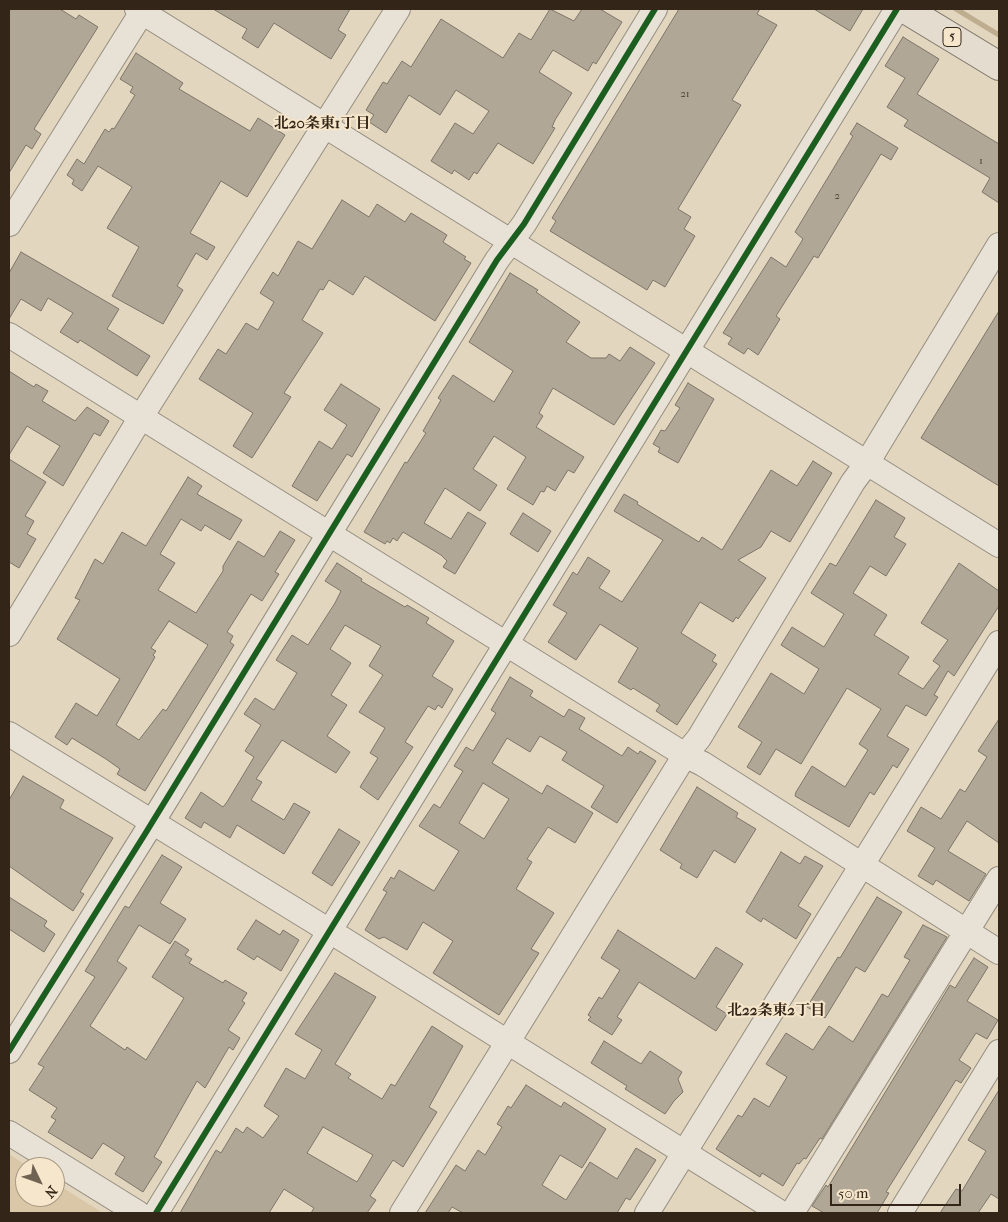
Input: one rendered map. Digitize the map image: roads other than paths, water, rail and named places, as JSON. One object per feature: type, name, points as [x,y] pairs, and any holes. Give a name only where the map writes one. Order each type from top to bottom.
[{"type":"highway","name":"5","points":[[905,9],[999,66]]},
{"type":"street","points":[[9,634],[141,418],[398,9]]},
{"type":"street","points":[[9,1051],[510,241],[524,224],[655,9]]},
{"type":"street","points":[[156,1213],[897,9]]},
{"type":"street","points":[[9,224],[139,10],[999,545]]},
{"type":"street","points":[[402,1213],[684,755],[699,738],[852,482],[867,463],[999,245]]},
{"type":"street","points":[[9,335],[329,532],[684,755],[703,764],[999,952]]},
{"type":"street","points":[[647,1213],[999,643]]},
{"type":"street","points":[[9,734],[781,1213]]},
{"type":"street","points":[[792,1213],[999,878]]},
{"type":"street","points":[[900,1213],[991,1084],[999,1052]]},
{"type":"street","points":[[9,1133],[138,1213]]},
{"type":"waterway","points":[[956,9],[999,35]]},
{"type":"district","name":"北20条東1丁目","points":[[322,124]]},
{"type":"district","name":"北22条東2丁目","points":[[776,1011]]}]
